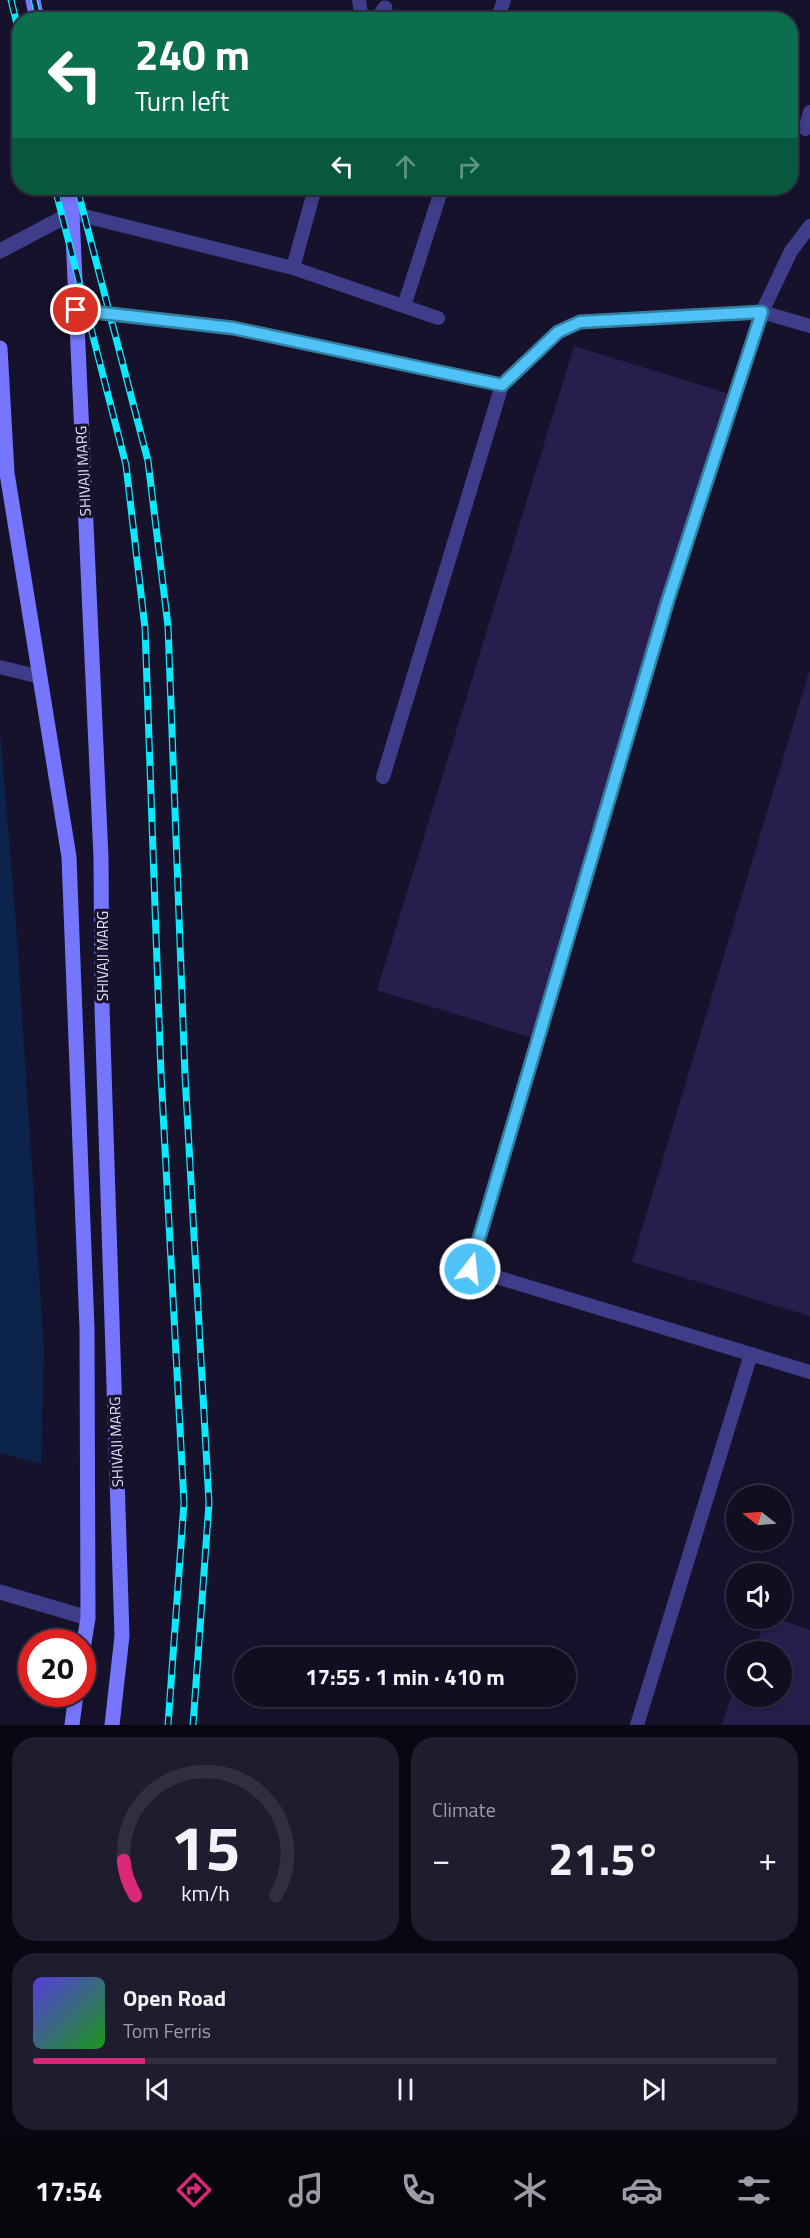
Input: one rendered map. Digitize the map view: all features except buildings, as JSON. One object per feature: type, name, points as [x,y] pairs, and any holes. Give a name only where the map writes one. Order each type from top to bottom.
[{"type":"main road","name":"SHIVAJI MARG","points":[[68,195],[72,213],[101,858],[102,1019],[122,1636],[112,1725]]},
{"type":"main road","name":"SHIVAJI MARG","points":[[0,348],[7,473],[69,857],[87,1329],[86,1629]]},
{"type":"main road","points":[[72,1725],[74,1707]]},
{"type":"street","points":[[0,251],[72,213]]},
{"type":"street","points":[[0,1592],[88,1618]]},
{"type":"lane","points":[[805,129],[810,112]]},
{"type":"lane","points":[[293,268],[313,195]]},
{"type":"lane","points":[[404,306],[440,195]]},
{"type":"lane","points":[[72,213],[293,268],[438,318]]},
{"type":"lane","points":[[810,226],[791,251],[762,312],[668,600],[470,1269],[810,1372]]},
{"type":"lane","points":[[76,310],[233,328],[502,385]]},
{"type":"lane","points":[[383,777],[502,385],[558,332],[580,322],[762,312],[810,326]]},
{"type":"lane","points":[[0,667],[40,677]]},
{"type":"lane","points":[[637,1725],[751,1354]]},
{"type":"water","points":[[0,733],[15,910],[44,1351],[41,1464],[0,1453]]},
{"type":"railway","points":[[11,0],[14,12]]},
{"type":"railway","points":[[34,0],[37,12]]},
{"type":"railway","points":[[57,195],[126,465],[145,628],[161,1074],[184,1503],[168,1725]]},
{"type":"railway","points":[[79,195],[148,461],[168,626],[185,1075],[209,1503],[193,1725]]},
{"type":"route","points":[[76,310],[233,328],[502,385],[558,332],[580,322],[762,312],[668,600],[470,1269]]}]
